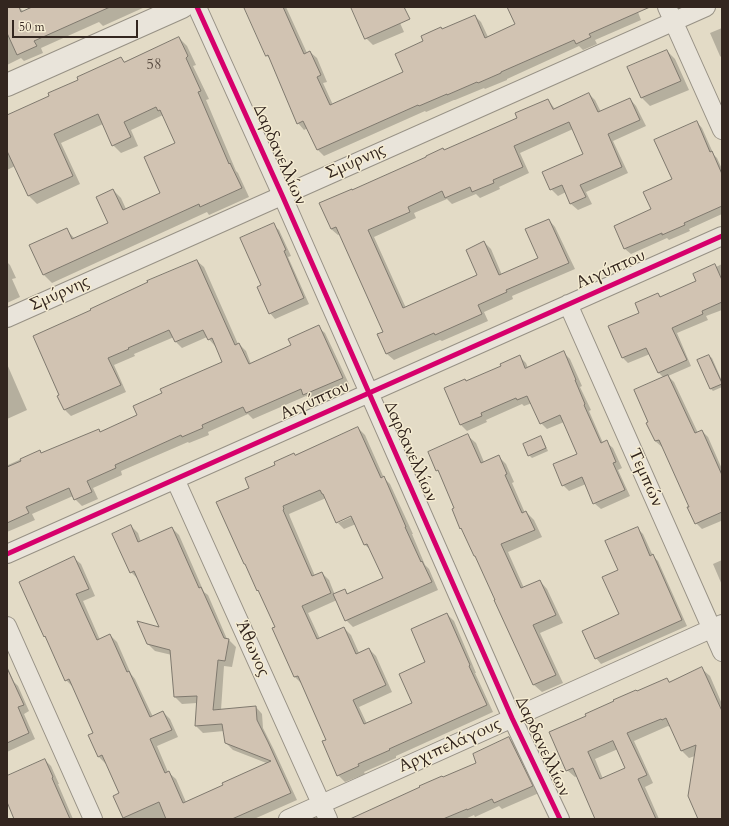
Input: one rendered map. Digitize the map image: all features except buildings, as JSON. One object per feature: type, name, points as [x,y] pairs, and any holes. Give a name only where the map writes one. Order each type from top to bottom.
[{"type":"street","points":[[7,85],[182,7]]},
{"type":"street","name":"Δαρδανελλίων","points":[[197,7],[282,195],[512,718],[560,819]]},
{"type":"street","name":"Σμύρνης","points":[[7,318],[282,195],[670,14],[706,7]]},
{"type":"street","points":[[670,14],[722,130]]},
{"type":"street","name":"Αιγύπτου","points":[[7,554],[722,236]]},
{"type":"street","name":"Τεμπών","points":[[568,304],[717,627],[722,652]]},
{"type":"street","name":"Άθωνος","points":[[175,479],[325,812]]},
{"type":"street","points":[[7,626],[93,819]]},
{"type":"street","name":"Αρχιπελάγους","points":[[288,819],[325,812],[512,718],[717,627]]},
{"type":"cycle path","points":[[197,7],[282,195],[512,718],[560,819]]},
{"type":"cycle path","points":[[7,554],[722,236]]}]
